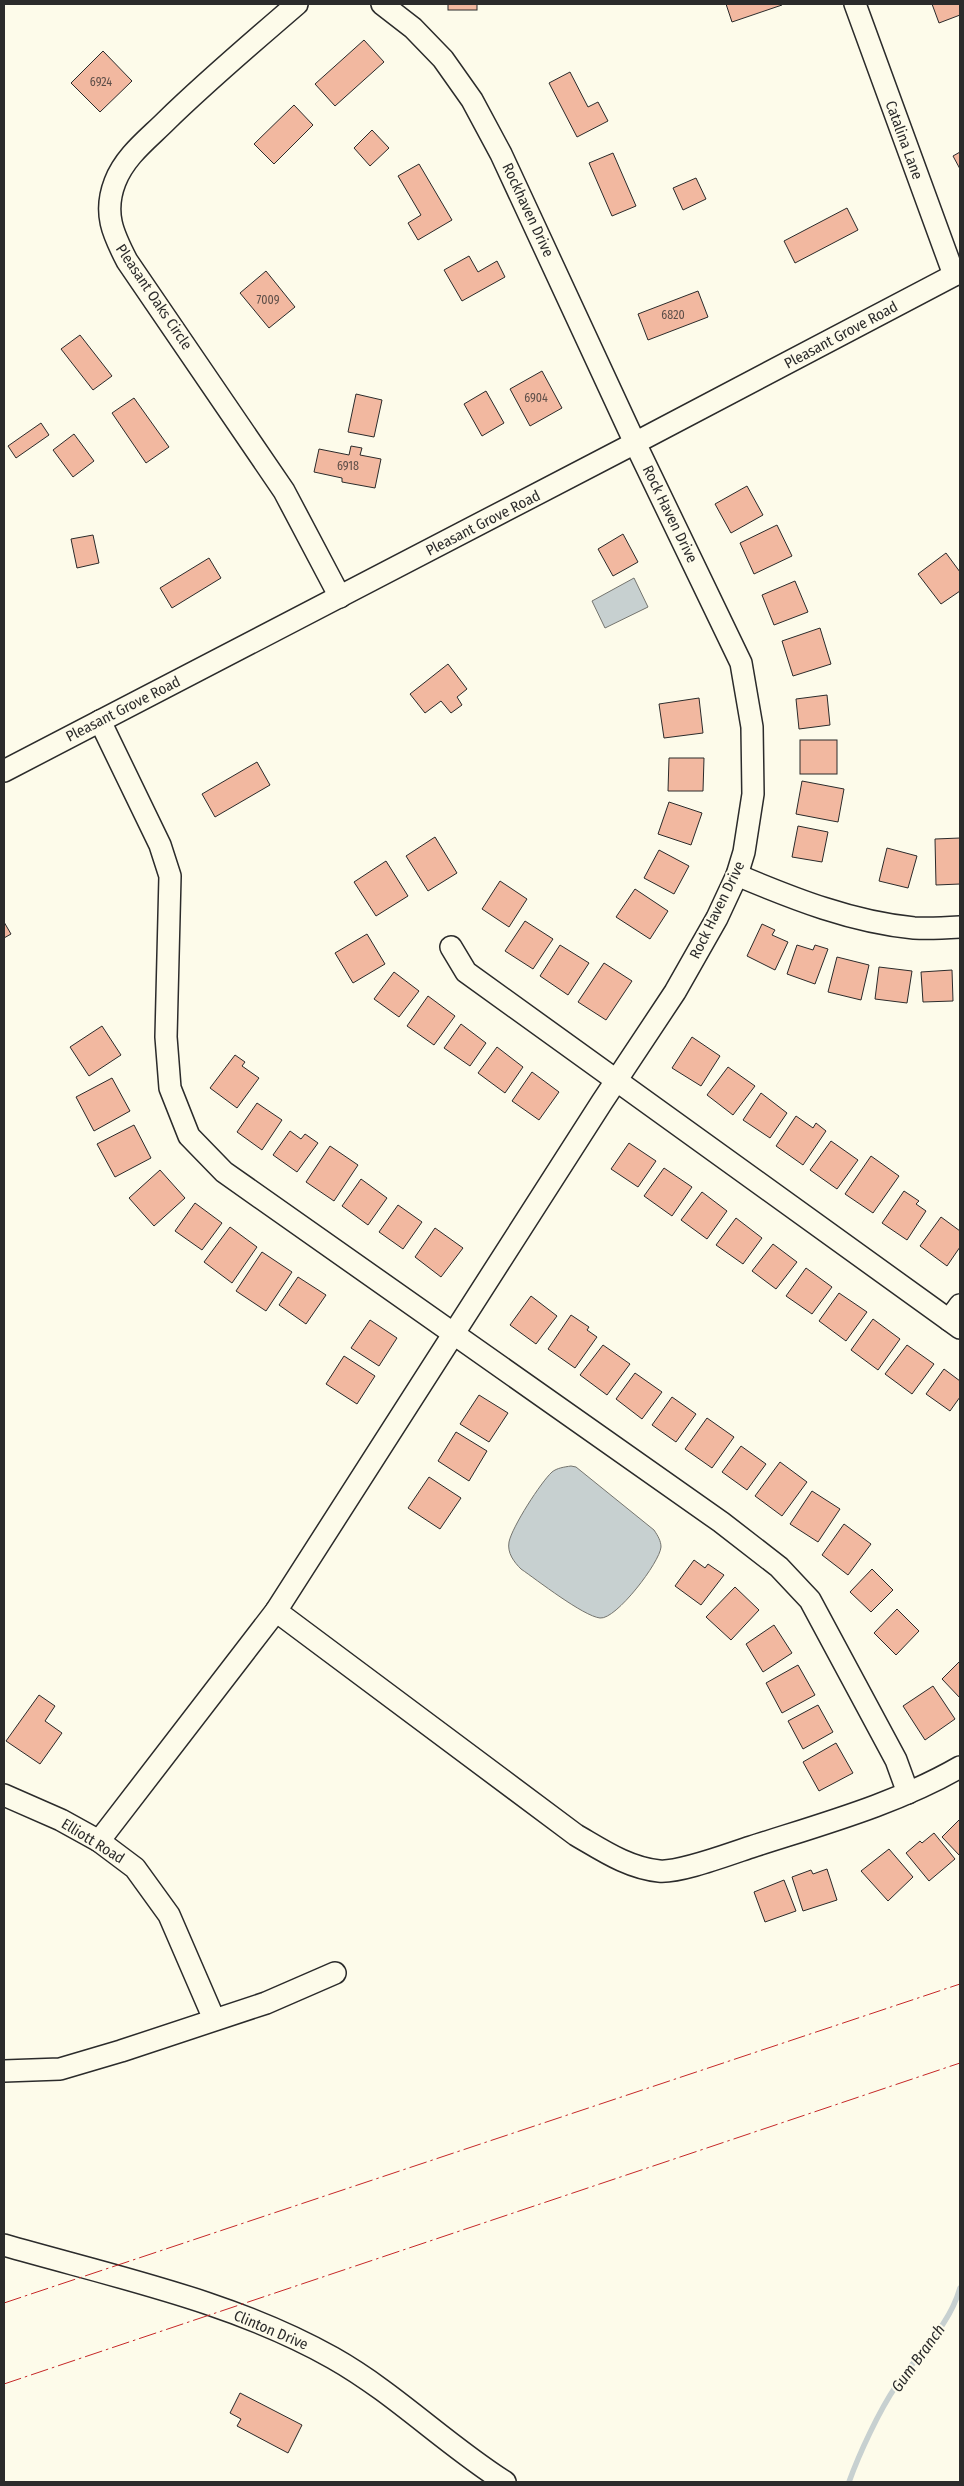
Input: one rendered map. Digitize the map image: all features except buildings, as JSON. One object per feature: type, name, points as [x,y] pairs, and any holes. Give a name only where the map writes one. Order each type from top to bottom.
[{"type":"street","name":"Pleasant Oaks Circle","points":[[297,4],[181,107],[134,152],[122,167],[115,183],[110,206],[110,221],[113,234],[128,261],[284,491],[340,597]]},
{"type":"street","name":"Rockhaven Drive","points":[[382,4],[428,42],[472,100],[540,233],[636,444]]},
{"type":"street","name":"Catalina Lane","points":[[855,4],[957,273]]},
{"type":"street","name":"Pleasant Grove Road","points":[[4,771],[636,444],[957,273]]},
{"type":"street","name":"Rock Haven Drive","points":[[99,1841],[276,1611],[675,992],[717,918],[737,875],[744,852],[753,794],[752,727],[741,664],[636,444]]},
{"type":"street","points":[[100,721],[160,844],[170,876],[166,1037],[170,1088],[189,1136],[224,1172],[719,1521],[779,1567],[810,1600],[896,1760],[908,1793]]},
{"type":"street","points":[[737,875],[806,902],[874,922],[916,928],[960,927]]},
{"type":"street","points":[[451,947],[466,972],[616,1081],[957,1317]]},
{"type":"street","points":[[276,1611],[576,1835],[621,1861],[660,1871],[704,1863],[881,1804],[933,1783],[960,1766]]},
{"type":"street","name":"Elliott Road","points":[[4,1794],[61,1820],[99,1841],[135,1868],[169,1915],[214,2019]]},
{"type":"street","points":[[4,2071],[60,2070],[121,2052],[214,2019],[266,2004],[335,1973]]},
{"type":"street","name":"Clinton Drive","points":[[4,2246],[188,2298],[296,2340],[377,2385],[438,2436],[505,2482]]},
{"type":"shaded area","points":[[634,578],[648,607],[605,628],[592,601]]},
{"type":"shaded area","points":[[571,1466],[576,1467],[654,1530],[661,1547],[653,1565],[636,1589],[616,1610],[600,1618],[592,1616],[572,1605],[521,1569],[509,1550],[509,1542],[515,1526],[541,1485],[552,1472]]},
{"type":"waterway","name":"Gum Branch","points":[[849,2482],[876,2420],[896,2386],[941,2327],[955,2302],[960,2288]]},
{"type":"power","points":[[4,2303],[960,1984]]},
{"type":"power","points":[[4,2384],[960,2063]]}]
